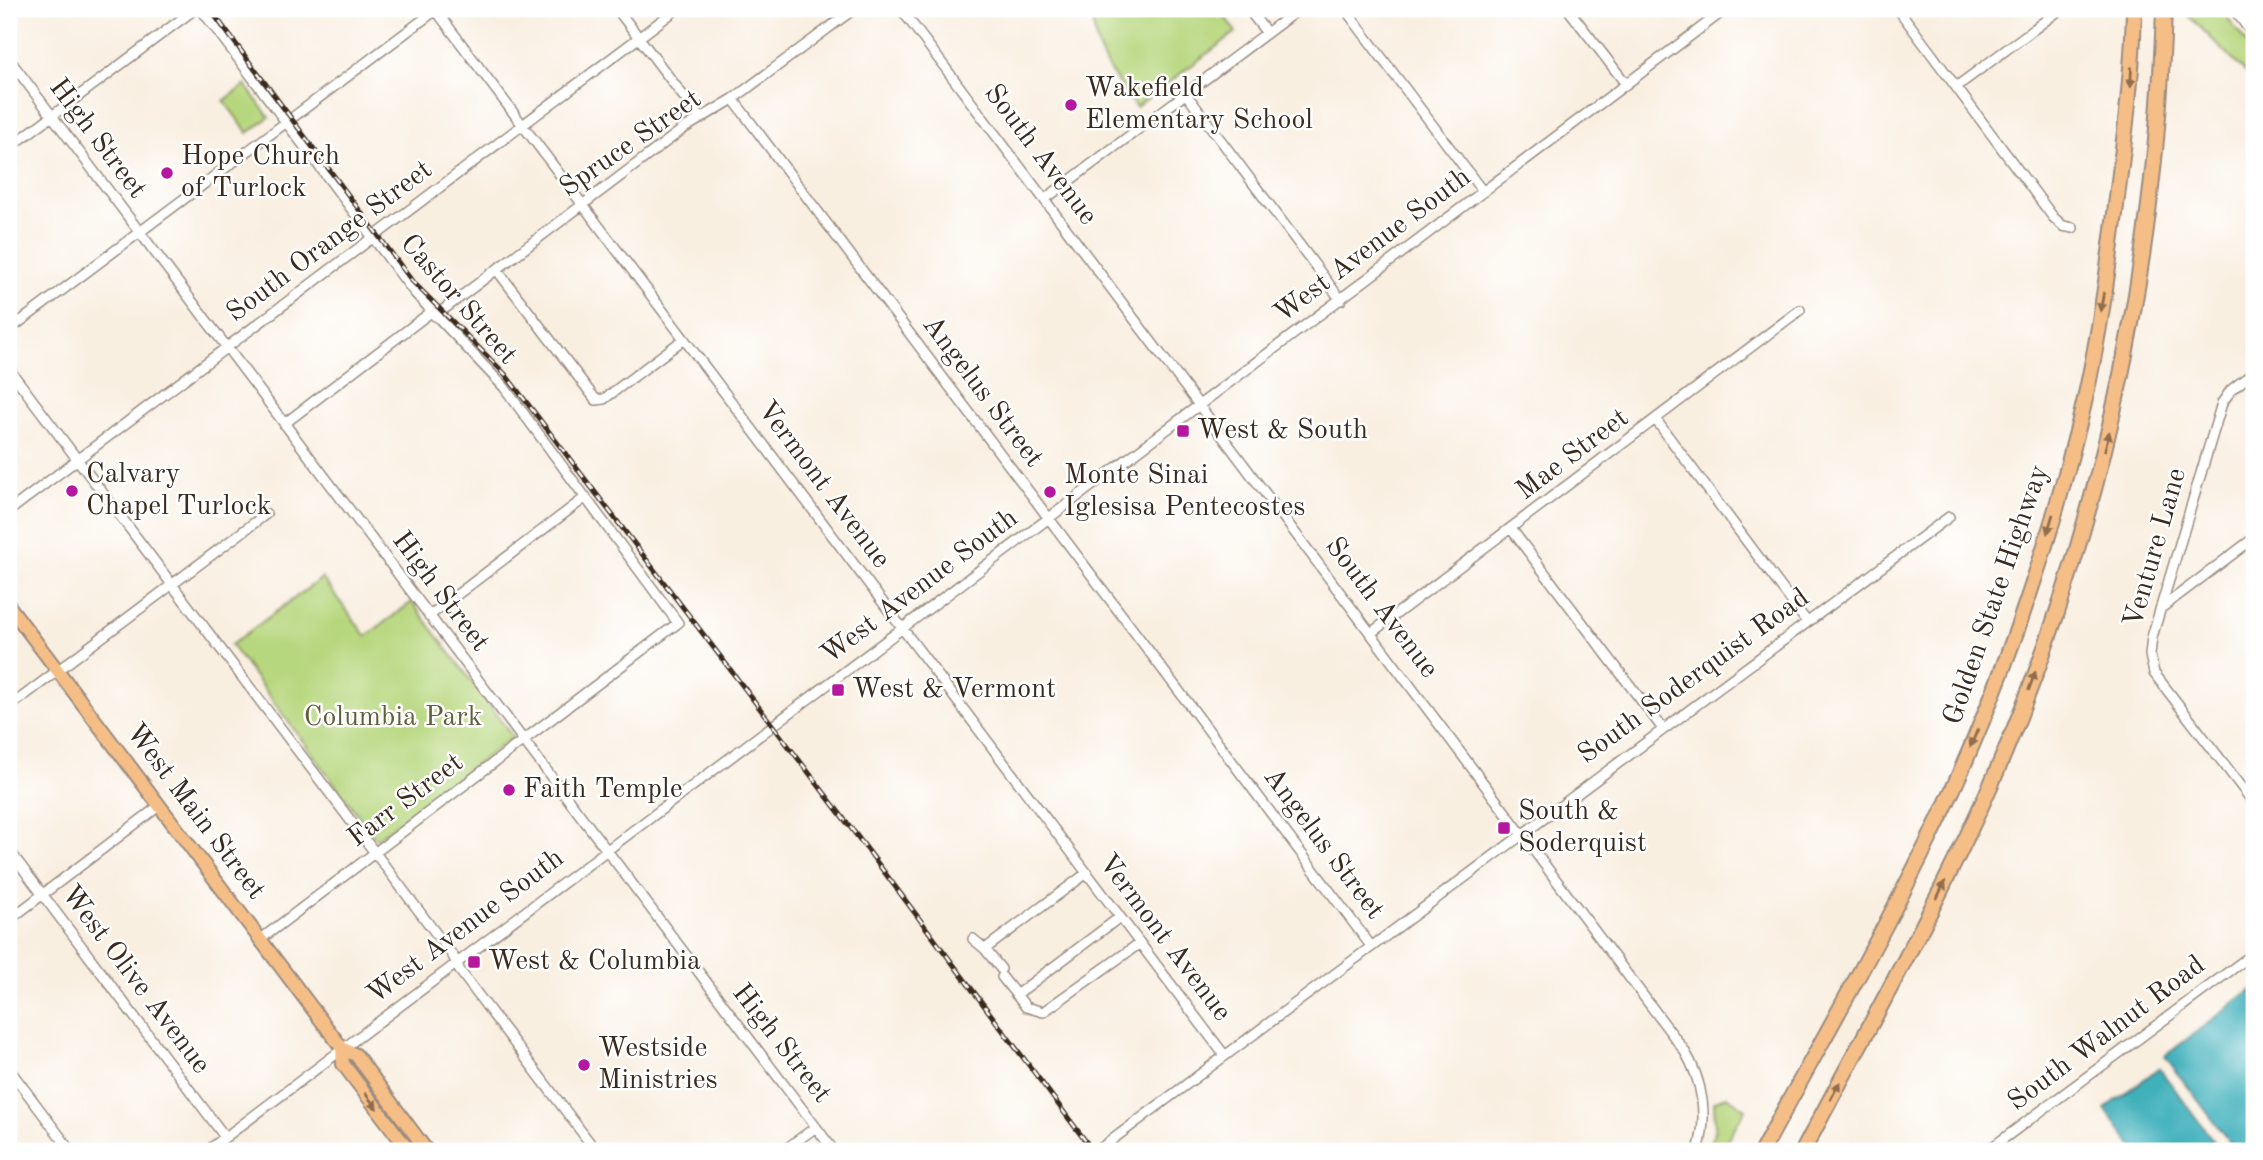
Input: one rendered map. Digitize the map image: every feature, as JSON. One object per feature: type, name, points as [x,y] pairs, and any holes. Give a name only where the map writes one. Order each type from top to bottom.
[{"type":"highway","name":"Golden State Highway","points":[[1762,1151],[1907,883],[1954,787],[2007,655],[2052,520],[2080,419],[2106,277],[2130,102],[2134,9]]},
{"type":"highway","name":"Golden State Highway","points":[[1803,1151],[1969,832],[2026,698],[2074,560],[2106,443],[2134,313],[2154,169],[2164,9]]},
{"type":"main road","name":"West Main Street","points":[[9,606],[342,1048],[356,1055],[427,1151]]},
{"type":"main road","name":"West Main Street","points":[[342,1048],[343,1064],[409,1151]]},
{"type":"street","points":[[9,148],[195,9]]},
{"type":"street","name":"Castor Street","points":[[201,9],[433,314],[496,377],[678,623]]},
{"type":"street","points":[[617,9],[700,118]]},
{"type":"street","name":"South Orange Street","points":[[9,511],[677,9]]},
{"type":"street","name":"Spruce Street","points":[[284,424],[497,270],[700,118],[733,99],[854,9]]},
{"type":"street","name":"South Avenue","points":[[901,9],[1522,833],[1691,1063],[1703,1104],[1703,1129],[1698,1151]]},
{"type":"street","points":[[1248,9],[1266,33]]},
{"type":"street","points":[[1045,200],[1299,9]]},
{"type":"street","points":[[1345,9],[1483,192]]},
{"type":"street","points":[[1568,9],[1626,84]]},
{"type":"street","name":"West Avenue South","points":[[207,1151],[1726,9]]},
{"type":"street","points":[[1898,9],[2053,217],[2063,226],[2073,228]]},
{"type":"street","points":[[1956,87],[2061,9]]},
{"type":"street","points":[[2234,9],[2254,36]]},
{"type":"street","points":[[9,330],[436,10]]},
{"type":"street","name":"Vermont Avenue","points":[[436,10],[1225,1056]]},
{"type":"street","name":"High Street","points":[[9,59],[834,1151]]},
{"type":"street","points":[[1186,94],[1341,300]]},
{"type":"street","name":"Angelus Street","points":[[733,99],[1371,946]]},
{"type":"street","points":[[497,270],[596,400],[604,399],[684,339]]},
{"type":"street","name":"Mae Street","points":[[1371,633],[1512,530],[1800,310]]},
{"type":"street","points":[[9,369],[375,853],[596,1151]]},
{"type":"street","name":"Venture Lane","points":[[2254,372],[2231,390],[2222,403],[2160,609],[2150,655],[2154,673],[2254,803]]},
{"type":"street","points":[[1656,420],[1807,622]]},
{"type":"street","points":[[429,616],[586,497]]},
{"type":"street","points":[[9,707],[266,514]]},
{"type":"street","name":"South Soderquist Road","points":[[1097,1151],[1949,517]]},
{"type":"street","points":[[1512,530],[1663,729]]},
{"type":"street","points":[[2160,609],[2254,538]]},
{"type":"street","name":"Farr Street","points":[[261,939],[678,623]]},
{"type":"street","points":[[9,920],[159,806]]},
{"type":"street","name":"West Olive Avenue","points":[[9,850],[225,1137]]},
{"type":"street","points":[[985,949],[1087,873]]},
{"type":"street","points":[[1016,995],[1120,917]]},
{"type":"street","points":[[973,939],[985,949],[1016,995],[1029,1009],[1046,1011],[1140,943]]},
{"type":"street","name":"South Walnut Road","points":[[1987,1151],[2254,953]]},
{"type":"street","points":[[9,1069],[71,1151]]},
{"type":"street","points":[[783,1151],[816,1127]]},
{"type":"green space","points":[[1094,9],[1219,9],[1236,32],[1136,107],[1104,61],[1095,36]]},
{"type":"green space","points":[[2182,9],[2221,9],[2254,53],[2254,81]]},
{"type":"green space","points":[[245,85],[269,117],[248,133],[224,101]]},
{"type":"green space","name":"Columbia Park","points":[[322,578],[366,636],[412,602],[513,737],[376,839],[231,645]]},
{"type":"green space","points":[[1727,1096],[1746,1109],[1720,1151],[1710,1151],[1715,1126],[1714,1102]]},
{"type":"water","points":[[2254,988],[2254,1151],[2236,1151],[2165,1056]]},
{"type":"water","points":[[2159,1068],[2221,1151],[2136,1151],[2105,1109]]},
{"type":"railway","points":[[210,9],[412,281],[505,374],[1093,1151]]},
{"type":"place","name":"Wakefield Elementary School","points":[[1071,105]]},
{"type":"place","name":"Hope Church of Turlock","points":[[167,173]]},
{"type":"place","name":"West & South","points":[[1183,431]]},
{"type":"place","name":"Calvary Chapel Turlock","points":[[72,491]]},
{"type":"place","name":"Monte Sinai Iglesisa Pentecostes","points":[[1050,492]]},
{"type":"place","name":"West & Vermont","points":[[838,690]]},
{"type":"place","name":"Faith Temple","points":[[509,790]]},
{"type":"place","name":"South & Soderquist","points":[[1504,828]]},
{"type":"place","name":"West & Columbia","points":[[474,962]]},
{"type":"place","name":"Westside Ministries","points":[[584,1065]]}]
